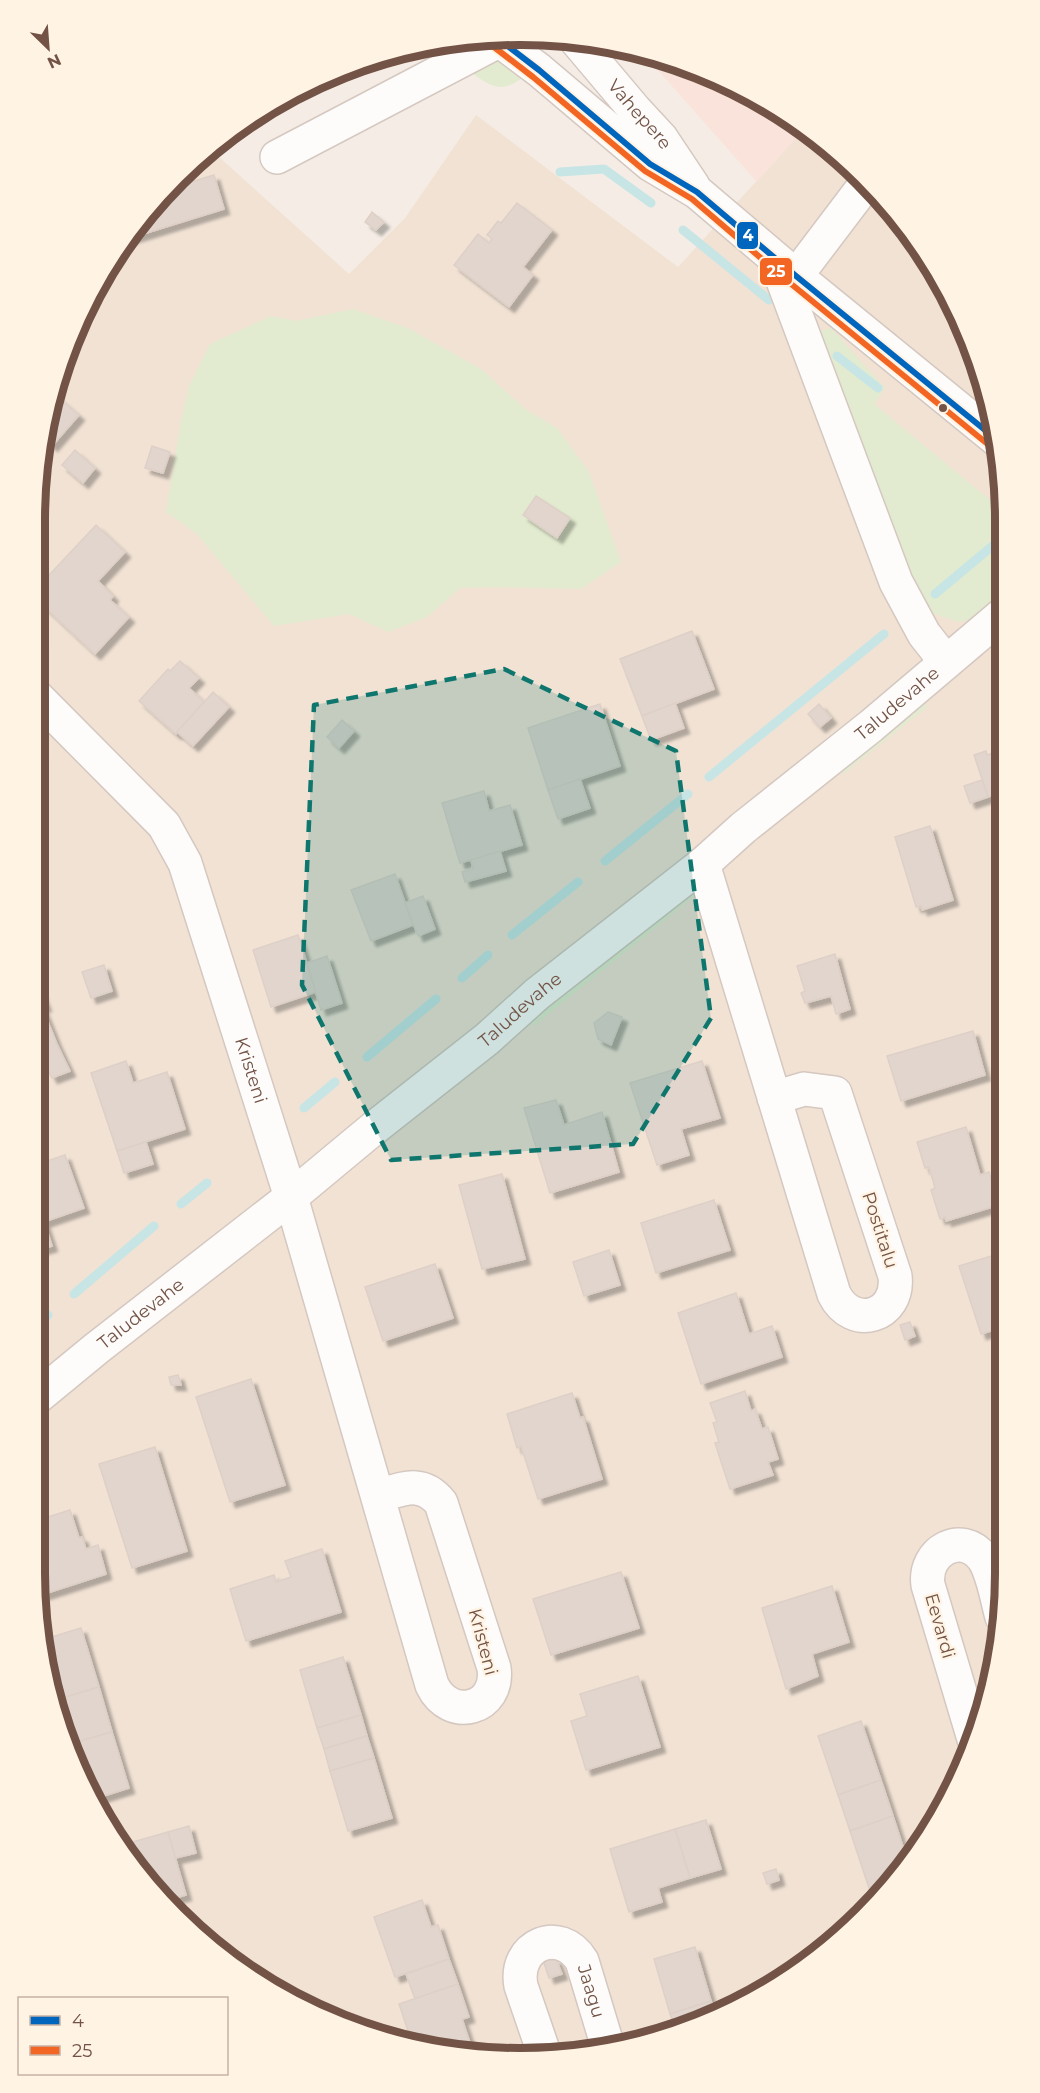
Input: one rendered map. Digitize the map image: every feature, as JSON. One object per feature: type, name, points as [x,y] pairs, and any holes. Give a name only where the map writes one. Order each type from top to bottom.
[{"type":"street","name":"Vahepere","points":[[509,45],[650,164],[697,192],[786,268],[987,430]]},
{"type":"street","points":[[277,157],[484,46]]},
{"type":"street","name":"Vahepere","points":[[584,49],[635,111],[661,138],[697,192]]},
{"type":"street","points":[[861,190],[786,268],[896,582],[924,634],[945,662]]},
{"type":"street","name":"Taludevahe","points":[[45,1391],[291,1197],[487,1039],[537,994],[703,864],[743,828],[871,726],[995,621]]},
{"type":"street","name":"Kristeni","points":[[45,705],[164,825],[185,863],[291,1197],[432,1685],[437,1695],[452,1706],[465,1708],[475,1706],[490,1693],[494,1684],[494,1668],[441,1503],[434,1495],[416,1487],[378,1496]]},
{"type":"street","name":"Postitalu","points":[[703,864],[774,1098],[834,1294],[838,1303],[853,1314],[867,1316],[877,1313],[891,1300],[895,1291],[895,1276],[835,1093],[804,1089],[774,1098]]},
{"type":"street","name":"Eevardi","points":[[970,1726],[928,1585],[926,1576],[932,1559],[943,1549],[951,1546],[961,1546],[978,1553],[986,1565],[994,1592]]},
{"type":"street","name":"Jaagu","points":[[542,2047],[520,1986],[519,1975],[520,1965],[525,1956],[533,1948],[543,1943],[554,1942],[564,1945],[578,1954],[606,2040]]},
{"type":"highlighted area","points":[[504,669],[676,751],[711,1018],[633,1144],[391,1160],[302,985],[314,705]]},
{"type":"shaded area","points":[[652,64],[702,81],[730,94],[798,135],[757,182]]},
{"type":"shaded area","points":[[476,115],[678,267],[798,135],[833,163],[877,207],[915,256],[946,310],[970,367],[979,397],[986,427],[994,489],[995,1573],[991,1635],[979,1696],[959,1755],[915,1837],[897,1862],[856,1909],[809,1950],[758,1984],[702,2012],[673,2023],[613,2039],[551,2047],[489,2047],[458,2044],[427,2039],[367,2023],[338,2012],[282,1984],[231,1950],[207,1930],[184,1909],[143,1862],[125,1837],[94,1783],[70,1726],[61,1696],[54,1666],[46,1604],[45,520],[49,458],[61,397],[81,338],[109,282],[125,256],[163,207],[213,158],[218,156],[349,274],[405,218]]},
{"type":"green space","points":[[453,50],[447,56],[441,52]]},
{"type":"green space","points":[[500,59],[522,78],[507,86],[494,86],[468,70]]},
{"type":"green space","points":[[353,309],[408,328],[481,369],[525,409],[557,428],[589,472],[621,562],[581,589],[460,588],[427,617],[388,632],[349,614],[274,626],[196,533],[166,512],[189,387],[210,344],[271,316],[296,321]]},
{"type":"green space","points":[[831,328],[885,388],[874,404],[994,504],[995,606],[980,618],[958,622],[924,610],[815,333]]},
{"type":"green space","points":[[924,702],[927,707],[842,775],[841,765]]},
{"type":"green space","points":[[683,891],[697,894],[531,1028],[536,1010]]},
{"type":"building","points":[[214,175],[224,209],[140,235],[163,207],[184,184]]},
{"type":"building","points":[[517,203],[552,230],[523,267],[533,275],[509,307],[454,265],[478,234],[489,243],[492,239],[487,235],[498,221],[501,223]]},
{"type":"building","points":[[372,212],[384,222],[376,230],[365,222]]},
{"type":"building","points":[[60,399],[79,415],[52,446],[54,427]]},
{"type":"building","points":[[152,446],[170,452],[163,473],[145,468]]},
{"type":"building","points":[[75,450],[95,468],[83,483],[62,465]]},
{"type":"building","points":[[536,496],[570,518],[557,538],[523,515]]},
{"type":"building","points":[[96,525],[125,552],[98,581],[113,596],[110,600],[129,617],[95,654],[45,607],[45,579]]},
{"type":"building","points":[[692,631],[714,689],[642,716],[620,659]]},
{"type":"building","points":[[180,661],[199,678],[189,688],[204,702],[176,734],[139,701],[168,669],[170,671]]},
{"type":"building","points":[[213,692],[229,707],[193,746],[177,732]]},
{"type":"building","points":[[675,703],[684,728],[651,740],[642,716]]},
{"type":"building","points":[[600,704],[620,766],[548,790],[528,728]]},
{"type":"building","points":[[819,704],[831,718],[820,727],[808,714]]},
{"type":"building","points":[[342,720],[354,731],[339,748],[327,737]]},
{"type":"building","points":[[986,751],[987,755],[995,752],[995,794],[988,797],[974,755]]},
{"type":"building","points":[[580,779],[590,808],[558,819],[548,790]]},
{"type":"building","points":[[982,780],[988,797],[970,803],[964,786]]},
{"type":"building","points":[[484,791],[489,811],[510,805],[522,845],[460,863],[442,803]]},
{"type":"building","points":[[930,826],[953,900],[922,910],[921,906],[916,907],[895,837]]},
{"type":"building","points":[[500,851],[506,871],[465,882],[462,872],[473,869],[471,860]]},
{"type":"building","points":[[395,874],[413,925],[371,941],[351,890]]},
{"type":"building","points":[[423,896],[435,929],[418,936],[405,903]]},
{"type":"building","points":[[298,935],[316,992],[271,1007],[253,950]]},
{"type":"building","points":[[835,954],[850,1009],[836,1014],[831,996],[805,1003],[801,993],[805,991],[797,966]]},
{"type":"building","points":[[327,956],[342,1003],[321,1010],[307,963]]},
{"type":"building","points":[[104,965],[112,991],[91,998],[82,972]]},
{"type":"building","points":[[608,1012],[622,1017],[611,1045],[598,1039],[594,1023]]},
{"type":"building","points":[[45,1014],[70,1071],[52,1078],[45,1064]]},
{"type":"building","points":[[973,1031],[985,1075],[901,1101],[887,1056]]},
{"type":"building","points":[[126,1061],[133,1083],[167,1072],[185,1129],[117,1151],[91,1073]]},
{"type":"building","points":[[702,1061],[720,1118],[681,1129],[689,1155],[657,1165],[630,1083]]},
{"type":"building","points":[[556,1100],[564,1125],[602,1112],[619,1172],[550,1193],[524,1108]]},
{"type":"building","points":[[966,1127],[980,1175],[989,1172],[995,1192],[995,1206],[946,1221],[945,1217],[940,1219],[931,1190],[935,1188],[929,1167],[925,1168],[917,1142]]},
{"type":"building","points":[[146,1142],[153,1164],[124,1173],[117,1151]]},
{"type":"building","points":[[65,1155],[84,1208],[45,1222],[45,1162]]},
{"type":"building","points":[[502,1174],[525,1259],[482,1269],[459,1185]]},
{"type":"building","points":[[714,1200],[730,1250],[656,1273],[641,1223]]},
{"type":"building","points":[[45,1225],[52,1246],[45,1248]]},
{"type":"building","points":[[609,1250],[620,1285],[584,1296],[573,1262]]},
{"type":"building","points":[[995,1255],[995,1330],[981,1334],[959,1266]]},
{"type":"building","points":[[435,1264],[453,1318],[383,1341],[365,1287]]},
{"type":"building","points":[[736,1293],[749,1334],[772,1326],[782,1357],[701,1384],[678,1313]]},
{"type":"building","points":[[910,1322],[915,1336],[905,1340],[900,1325]]},
{"type":"building","points":[[178,1375],[181,1385],[171,1385],[169,1377]]},
{"type":"building","points":[[251,1379],[285,1485],[230,1502],[196,1397]]},
{"type":"building","points":[[745,1391],[751,1411],[755,1409],[762,1429],[768,1427],[778,1459],[768,1462],[773,1475],[730,1489],[715,1443],[719,1442],[713,1423],[717,1422],[710,1403]]},
{"type":"building","points":[[572,1393],[580,1418],[583,1417],[602,1479],[538,1499],[521,1446],[517,1448],[507,1414]]},
{"type":"building","points":[[155,1447],[187,1551],[132,1568],[99,1464]]},
{"type":"building","points":[[70,1510],[79,1538],[82,1537],[86,1549],[98,1545],[106,1574],[46,1594],[45,1518]]},
{"type":"building","points":[[322,1549],[341,1612],[246,1641],[230,1589],[274,1575],[276,1582],[291,1577],[285,1561]]},
{"type":"building","points":[[621,1572],[639,1628],[551,1655],[533,1599]]},
{"type":"building","points":[[832,1586],[849,1642],[812,1654],[818,1676],[786,1689],[762,1608]]},
{"type":"building","points":[[81,1628],[99,1687],[62,1698],[49,1638]]},
{"type":"building","points":[[343,1657],[361,1715],[317,1728],[300,1670]]},
{"type":"building","points":[[638,1676],[660,1747],[586,1770],[571,1721],[587,1716],[580,1694]]},
{"type":"building","points":[[99,1687],[112,1732],[76,1742],[62,1698]]},
{"type":"building","points":[[361,1715],[367,1736],[324,1749],[317,1728]]},
{"type":"building","points":[[861,1721],[881,1780],[838,1795],[818,1736]]},
{"type":"building","points":[[112,1732],[129,1788],[102,1797],[76,1742]]},
{"type":"building","points":[[367,1736],[374,1758],[330,1771],[324,1749]]},
{"type":"building","points":[[374,1758],[392,1818],[348,1831],[330,1771]]},
{"type":"building","points":[[881,1780],[893,1816],[850,1831],[838,1795]]},
{"type":"building","points":[[893,1816],[905,1852],[871,1893],[850,1831]]},
{"type":"building","points":[[706,1820],[721,1869],[690,1878],[675,1829]]},
{"type":"building","points":[[189,1826],[196,1853],[175,1858],[168,1832]]},
{"type":"building","points":[[675,1829],[690,1878],[658,1888],[662,1902],[629,1912],[610,1849]]},
{"type":"building","points":[[168,1832],[186,1895],[174,1898],[129,1843]]},
{"type":"building","points":[[776,1869],[779,1880],[767,1884],[763,1873]]},
{"type":"building","points":[[422,1900],[431,1927],[438,1925],[449,1959],[395,1977],[374,1917]]},
{"type":"building","points":[[695,1947],[711,2001],[670,2014],[654,1959]]},
{"type":"building","points":[[449,1959],[458,1984],[415,1999],[406,1974]]},
{"type":"building","points":[[556,1959],[562,1974],[549,1978],[543,1960]]},
{"type":"building","points":[[458,1984],[469,2017],[462,2019],[471,2045],[409,2035],[399,2004]]},
{"type":"building","points":[[711,2001],[713,2007],[673,2023],[670,2014]]},
{"type":"waterway","points":[[560,172],[604,169],[651,203]]},
{"type":"waterway","points":[[683,230],[769,300]]},
{"type":"waterway","points":[[837,356],[878,388]]},
{"type":"waterway","points":[[935,594],[995,544]]},
{"type":"waterway","points":[[709,777],[884,634]]},
{"type":"waterway","points":[[605,861],[688,794]]},
{"type":"waterway","points":[[512,935],[578,882]]},
{"type":"waterway","points":[[462,978],[488,955]]},
{"type":"waterway","points":[[367,1057],[436,999]]},
{"type":"waterway","points":[[304,1108],[335,1082]]},
{"type":"waterway","points":[[181,1204],[207,1183]]},
{"type":"waterway","points":[[74,1294],[154,1226]]},
{"type":"transit line","name":"4","points":[[507,45],[650,164],[697,192],[987,431]]},
{"type":"transit line","name":"25","points":[[492,46],[645,171],[692,199],[790,283],[989,445]]}]
